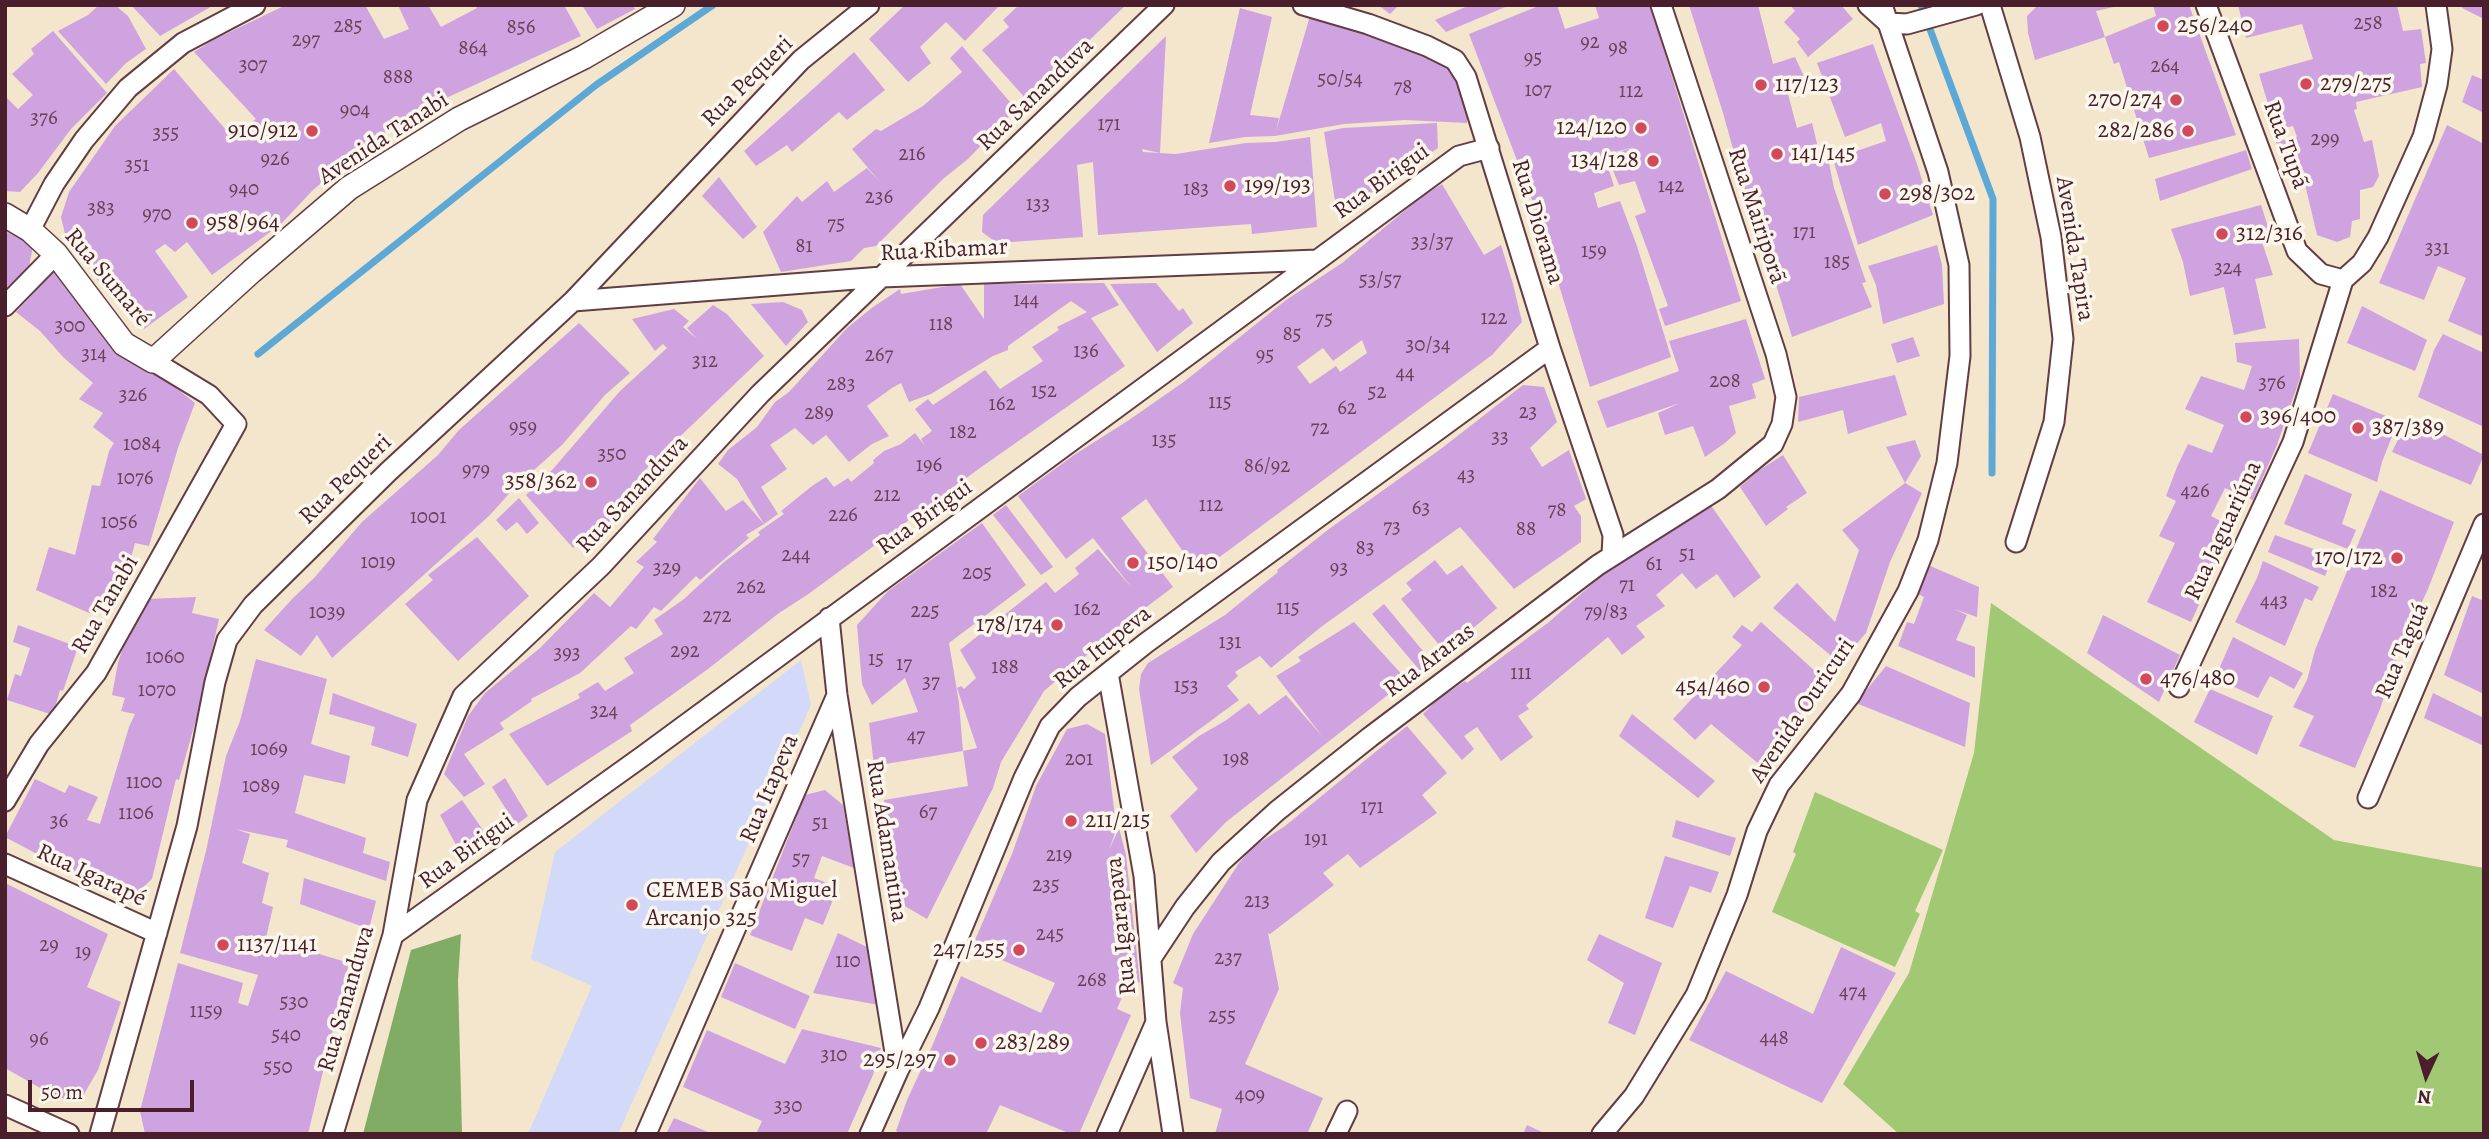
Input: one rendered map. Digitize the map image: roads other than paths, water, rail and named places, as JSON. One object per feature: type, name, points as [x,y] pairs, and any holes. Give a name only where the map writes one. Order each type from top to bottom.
[{"type":"street","points":[[30,230],[54,184],[76,151],[128,88],[183,43],[256,5]]},
{"type":"street","name":"Avenida Tanabi","points":[[153,361],[349,188],[459,119],[584,57],[673,5]]},
{"type":"street","name":"Rua Pequeri","points":[[100,1134],[187,826],[215,682],[227,640],[253,605],[387,472],[573,301],[801,61],[869,5]]},
{"type":"street","name":"Rua Sananduva","points":[[333,1134],[393,935],[417,800],[463,696],[601,566],[760,394],[1164,5]]},
{"type":"street","name":"Rua Diorama","points":[[1303,5],[1368,24],[1427,46],[1455,60],[1466,77],[1550,348],[1613,535],[1612,555]]},
{"type":"street","name":"Rua Mairiporã","points":[[1661,5],[1776,354],[1786,397],[1782,424],[1773,444]]},
{"type":"street","points":[[1868,5],[1893,17],[1967,8]]},
{"type":"street","name":"Avenida Tapira","points":[[1990,5],[2030,136],[2051,237],[2063,339],[2054,422],[2016,542]]},
{"type":"street","name":"Rua Tupã","points":[[2206,5],[2297,251],[2321,274],[2343,280]]},
{"type":"street","name":"Rua Jaguariúna","points":[[2179,687],[2293,442],[2343,280],[2362,263],[2378,237],[2423,137],[2437,85],[2442,49],[2436,5]]},
{"type":"street","name":"Avenida Ouricuri","points":[[1602,1134],[1634,1096],[1696,995],[1738,895],[1757,831],[1779,785],[1851,694],[1908,591],[1928,540],[1947,463],[1960,356],[1959,265],[1938,172],[1893,17]]},
{"type":"street","name":"Rua Birigui","points":[[393,935],[643,756],[1459,156],[1489,148]]},
{"type":"street","name":"Rua Sumaré","points":[[5,215],[30,230],[55,254],[124,344],[209,395],[236,424]]},
{"type":"street","points":[[5,306],[55,254]]},
{"type":"street","name":"Rua Ribamar","points":[[573,301],[882,277],[1317,260]]},
{"type":"street","name":"Rua Itupeva","points":[[870,1134],[929,1008],[1024,778],[1050,726],[1078,696],[1108,673],[1550,348]]},
{"type":"street","name":"Rua Tanabi","points":[[5,801],[39,744],[96,673],[236,424]]},
{"type":"street","name":"Rua Araras","points":[[1152,957],[1185,907],[1221,862],[1278,811],[1370,737],[1612,555],[1718,489],[1773,444]]},
{"type":"street","name":"Rua Taguá","points":[[2368,798],[2484,524]]},
{"type":"street","name":"Rua Adamantina","points":[[829,618],[837,695],[898,1071]]},
{"type":"street","name":"Rua Igarapava","points":[[1108,673],[1144,876],[1156,1022],[1173,1134]]},
{"type":"street","name":"Rua Itapeva","points":[[646,1134],[837,695]]},
{"type":"street","name":"Rua Igarapé","points":[[5,864],[157,933]]},
{"type":"street","points":[[1107,1134],[1156,1022]]},
{"type":"street","points":[[5,1105],[69,1134]]},
{"type":"street","points":[[1336,1134],[1347,1111]]},
{"type":"waterway","points":[[258,354],[596,85],[713,5]]},
{"type":"waterway","points":[[1921,5],[1993,199],[1992,473]]},
{"type":"place","name":"256/240","points":[[2163,26]]},
{"type":"place","name":"279/275","points":[[2306,84]]},
{"type":"place","name":"117/123","points":[[1761,85]]},
{"type":"place","name":"270/274","points":[[2176,100]]},
{"type":"place","name":"124/120","points":[[1641,128]]},
{"type":"place","name":"910/912","points":[[312,131]]},
{"type":"place","name":"282/286","points":[[2188,131]]},
{"type":"place","name":"141/145","points":[[1777,154]]},
{"type":"place","name":"134/128","points":[[1653,161]]},
{"type":"place","name":"199/193","points":[[1230,186]]},
{"type":"place","name":"298/302","points":[[1885,194]]},
{"type":"place","name":"958/964","points":[[192,223]]},
{"type":"place","name":"312/316","points":[[2222,234]]},
{"type":"place","name":"396/400","points":[[2246,417]]},
{"type":"place","name":"387/389","points":[[2358,428]]},
{"type":"place","name":"358/362","points":[[591,482]]},
{"type":"place","name":"170/172","points":[[2397,558]]},
{"type":"place","name":"150/140","points":[[1133,563]]},
{"type":"place","name":"178/174","points":[[1057,625]]},
{"type":"place","name":"476/480","points":[[2146,679]]},
{"type":"place","name":"454/460","points":[[1764,687]]},
{"type":"place","name":"211/215","points":[[1071,821]]},
{"type":"place","name":"CEMEB São Miguel Arcanjo 325","points":[[632,905]]},
{"type":"place","name":"1137/1141","points":[[223,945]]},
{"type":"place","name":"247/255","points":[[1019,950]]},
{"type":"place","name":"283/289","points":[[981,1043]]},
{"type":"place","name":"295/297","points":[[950,1060]]}]
